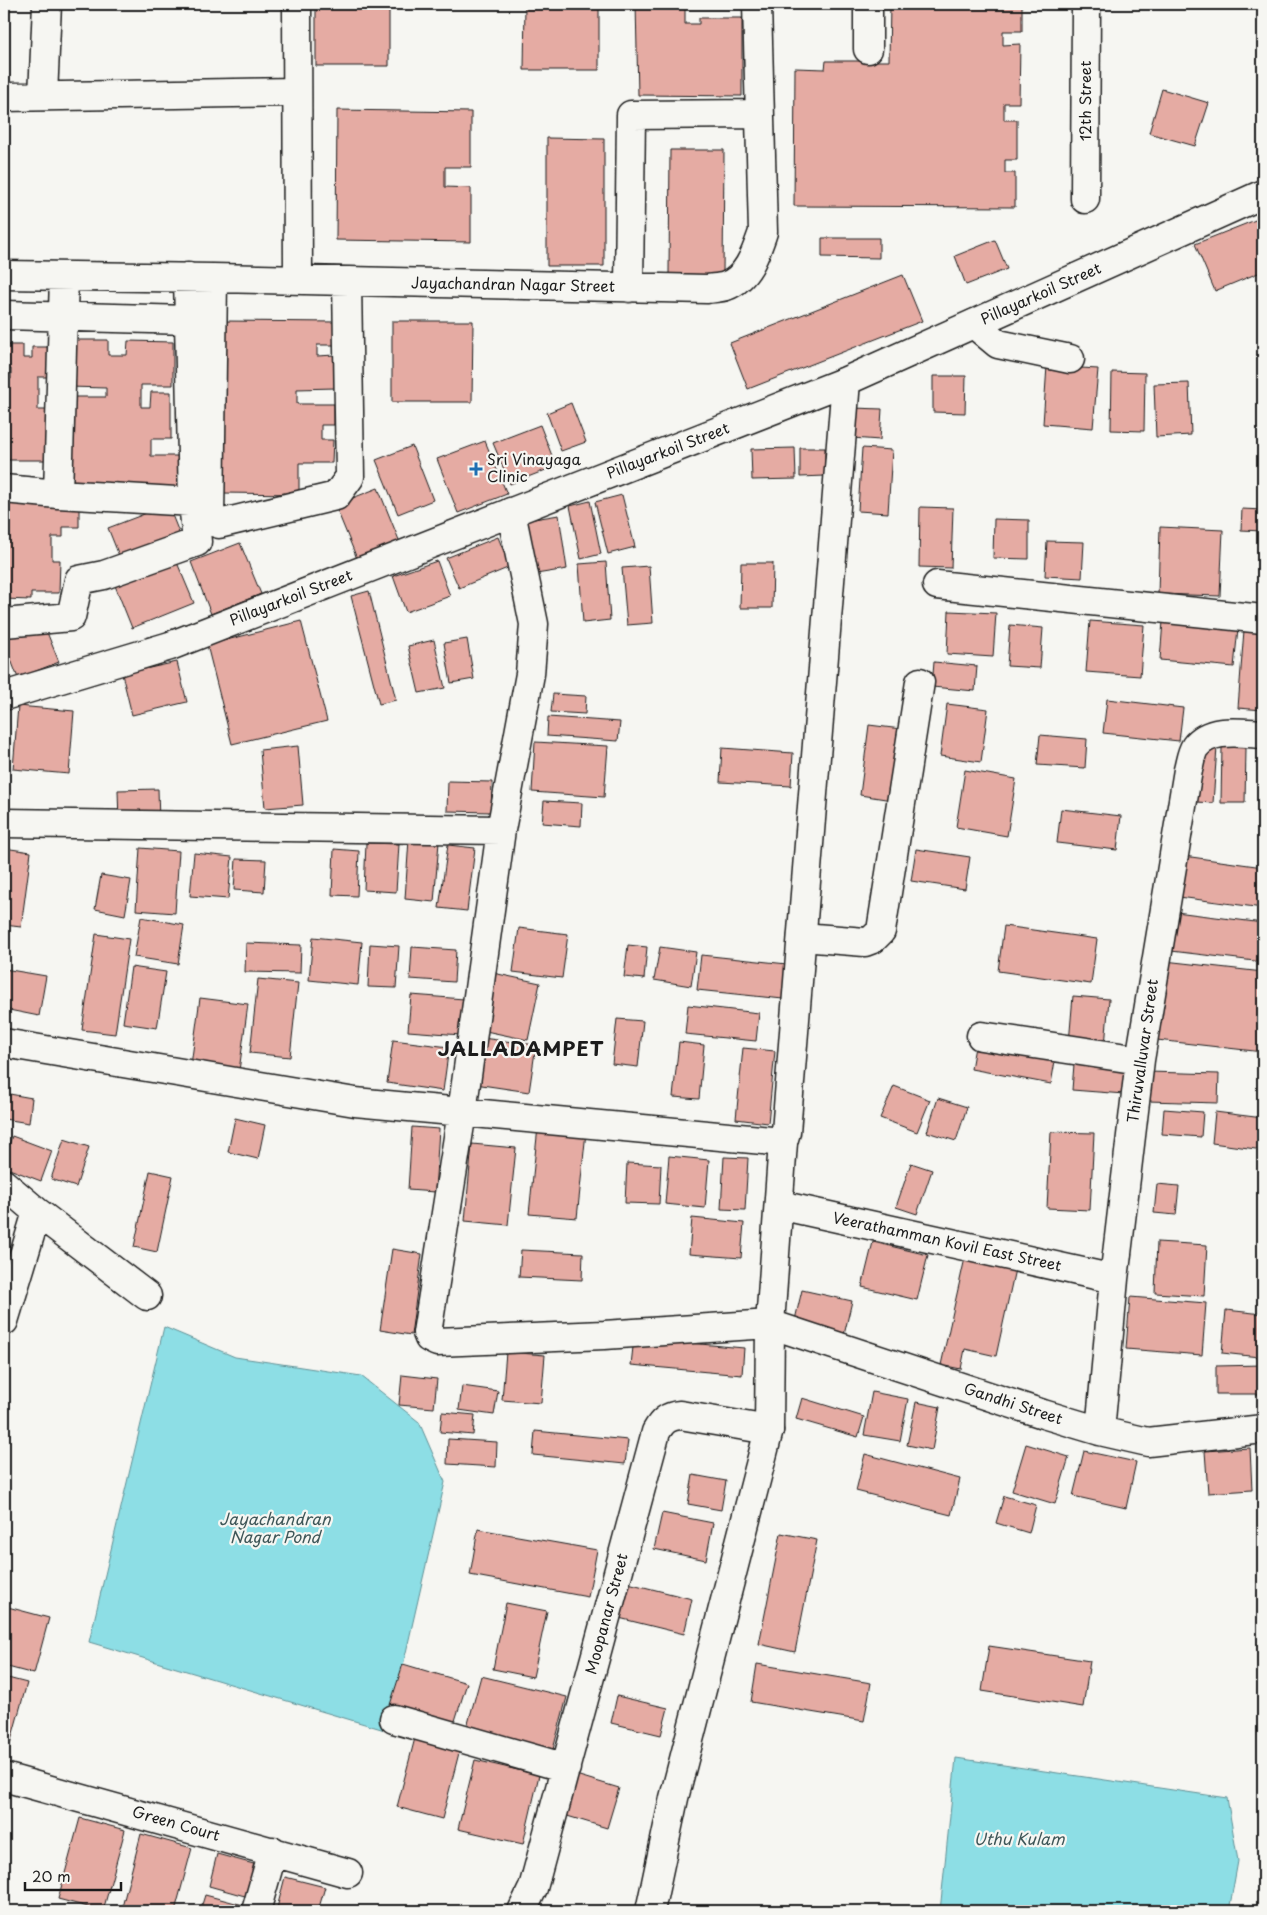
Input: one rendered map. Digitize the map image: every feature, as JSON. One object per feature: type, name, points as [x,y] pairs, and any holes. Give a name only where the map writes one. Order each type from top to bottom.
[{"type":"street","points":[[43,96],[47,4]]},
{"type":"street","points":[[297,4],[298,280]]},
{"type":"street","name":"Jayachandran Nagar Street","points":[[4,275],[629,288],[707,289],[728,285],[743,275],[755,255],[763,232],[758,4]]},
{"type":"street","points":[[868,4],[868,49]]},
{"type":"street","name":"12th Street","points":[[1085,199],[1086,4]]},
{"type":"street","points":[[4,97],[297,92]]},
{"type":"street","points":[[629,288],[631,115],[759,114]]},
{"type":"street","name":"Pillayarkoil Street","points":[[4,696],[170,646],[846,381],[1263,194]]},
{"type":"street","points":[[58,494],[64,276]]},
{"type":"street","points":[[201,278],[210,521],[219,524],[336,496],[350,477],[347,281]]},
{"type":"street","points":[[4,623],[71,617],[79,580],[104,575],[197,542],[193,502],[188,320],[201,278]]},
{"type":"street","points":[[4,315],[188,320]]},
{"type":"street","points":[[974,324],[998,344],[1070,359]]},
{"type":"street","points":[[650,1911],[674,1798],[769,1430],[770,1324],[783,1142],[786,1132],[846,381]]},
{"type":"street","points":[[4,490],[193,502]]},
{"type":"street","points":[[511,512],[534,624],[530,674],[501,830],[462,1112],[427,1333],[433,1341],[437,1342],[584,1336],[770,1324]]},
{"type":"street","points":[[937,585],[1263,619]]},
{"type":"street","points":[[802,937],[865,942],[873,939],[881,931],[920,682]]},
{"type":"street","name":"Thiruvalluvar Street","points":[[1100,1431],[1114,1279],[1140,1060],[1188,770],[1194,748],[1204,738],[1222,733],[1263,734]]},
{"type":"street","points":[[4,823],[501,830]]},
{"type":"street","points":[[981,1036],[1140,1060]]},
{"type":"street","points":[[4,1043],[355,1102],[783,1142]]},
{"type":"street","points":[[4,1184],[147,1296]]},
{"type":"street","name":"Veerathamman Kovil East Street","points":[[779,1205],[1114,1279]]},
{"type":"street","points":[[4,1321],[38,1212]]},
{"type":"street","name":"Gandhi Street","points":[[770,1324],[1100,1431],[1148,1442],[1263,1429]]},
{"type":"street","name":"Moopanar Street","points":[[522,1911],[533,1888],[656,1432],[662,1422],[671,1416],[680,1415],[769,1430]]},
{"type":"street","points":[[394,1719],[566,1768]]},
{"type":"street","name":"Green Court","points":[[4,1777],[348,1873]]},
{"type":"street","points":[[256,1911],[273,1851]]},
{"type":"water","name":"Jayachandran Nagar Pond","points":[[164,1327],[235,1357],[361,1376],[419,1422],[445,1482],[388,1731],[89,1642]]},
{"type":"water","name":"Uthu Kulam","points":[[956,1758],[1227,1798],[1238,1861],[1229,1911],[940,1911]]},
{"type":"building","points":[[316,4],[389,4],[389,66],[316,66]]},
{"type":"building","points":[[525,4],[599,4],[599,70],[524,70]]},
{"type":"building","points":[[636,4],[685,4],[685,24],[699,24],[699,18],[742,18],[742,96],[638,95]]},
{"type":"building","points":[[890,4],[1022,4],[1022,31],[1003,31],[1003,45],[1020,44],[1019,103],[1004,103],[1004,120],[1017,120],[1017,160],[1005,160],[1005,173],[1015,173],[1015,207],[794,206],[795,68],[825,69],[826,61],[889,61]]},
{"type":"building","points":[[1162,89],[1209,103],[1195,146],[1149,133]]},
{"type":"building","points":[[337,110],[471,112],[471,167],[445,167],[445,187],[471,188],[471,242],[336,240]]},
{"type":"building","points":[[547,138],[604,139],[604,266],[547,266]]},
{"type":"building","points":[[670,150],[724,150],[723,275],[669,274]]},
{"type":"building","points":[[1263,217],[1263,271],[1215,291],[1195,244]]},
{"type":"building","points":[[822,238],[879,238],[879,258],[822,257]]},
{"type":"building","points":[[995,240],[1007,269],[966,285],[955,256]]},
{"type":"building","points":[[903,275],[922,321],[748,389],[730,343]]},
{"type":"building","points":[[223,321],[337,322],[337,345],[317,345],[317,356],[335,355],[335,388],[297,389],[297,404],[334,404],[334,425],[321,425],[321,440],[333,440],[332,463],[299,463],[299,494],[222,493]]},
{"type":"building","points":[[392,321],[473,321],[472,402],[392,402]]},
{"type":"building","points":[[69,340],[108,340],[108,355],[127,355],[128,341],[173,342],[173,385],[141,385],[141,407],[150,407],[151,392],[171,392],[171,439],[151,439],[151,456],[185,456],[185,491],[66,491],[67,397],[106,397],[106,388],[69,387]]},
{"type":"building","points":[[4,345],[23,345],[23,358],[32,358],[32,347],[50,347],[50,377],[38,377],[38,410],[47,410],[47,460],[4,460],[4,379],[11,379],[11,369],[4,369]]},
{"type":"building","points":[[1047,366],[1098,369],[1093,428],[1043,424]]},
{"type":"building","points":[[1112,372],[1145,373],[1144,431],[1111,430]]},
{"type":"building","points":[[933,376],[966,376],[965,413],[933,412]]},
{"type":"building","points":[[1189,383],[1191,435],[1156,437],[1154,384]]},
{"type":"building","points":[[571,403],[586,442],[561,451],[547,413]]},
{"type":"building","points":[[853,408],[882,409],[880,440],[852,438]]},
{"type":"building","points":[[540,425],[556,466],[510,484],[493,443]]},
{"type":"building","points":[[485,441],[507,494],[458,513],[437,459]]},
{"type":"building","points":[[412,446],[433,500],[398,514],[376,460]]},
{"type":"building","points":[[795,448],[796,479],[752,480],[751,449]]},
{"type":"building","points":[[800,448],[825,448],[825,476],[800,477]]},
{"type":"building","points":[[862,448],[892,450],[888,513],[858,511]]},
{"type":"building","points":[[378,488],[401,545],[358,561],[335,505]]},
{"type":"building","points":[[622,495],[635,547],[608,554],[595,502]]},
{"type":"building","points":[[4,497],[41,500],[44,507],[79,508],[79,527],[63,527],[63,537],[52,537],[52,560],[60,560],[59,593],[31,593],[31,600],[4,599]]},
{"type":"building","points":[[590,501],[601,554],[581,559],[570,506]]},
{"type":"building","points":[[168,505],[180,535],[120,558],[108,528]]},
{"type":"building","points":[[920,507],[953,508],[951,568],[919,567]]},
{"type":"building","points":[[1242,509],[1263,510],[1263,531],[1241,530]]},
{"type":"building","points":[[559,515],[567,569],[530,575],[522,521]]},
{"type":"building","points":[[994,519],[1029,520],[1029,559],[993,558]]},
{"type":"building","points":[[1160,527],[1223,530],[1220,596],[1158,594]]},
{"type":"building","points":[[498,537],[510,567],[459,588],[446,558]]},
{"type":"building","points":[[1262,539],[1263,569],[1260,569]]},
{"type":"building","points":[[1047,541],[1084,542],[1082,578],[1045,576]]},
{"type":"building","points":[[240,543],[261,594],[211,614],[191,562]]},
{"type":"building","points":[[173,553],[194,603],[132,628],[112,578]]},
{"type":"building","points":[[437,561],[450,596],[406,612],[393,576]]},
{"type":"building","points":[[606,562],[610,620],[583,623],[579,564]]},
{"type":"building","points":[[741,563],[773,563],[772,608],[740,608]]},
{"type":"building","points":[[649,566],[653,623],[627,625],[622,568]]},
{"type":"building","points":[[369,591],[396,700],[379,704],[351,596]]},
{"type":"building","points":[[949,611],[996,613],[993,657],[947,654]]},
{"type":"building","points":[[42,620],[59,662],[18,678],[4,642],[4,635]]},
{"type":"building","points":[[301,621],[327,721],[232,744],[207,645]]},
{"type":"building","points":[[1090,621],[1144,625],[1140,676],[1086,672]]},
{"type":"building","points":[[1163,621],[1238,628],[1234,667],[1160,660]]},
{"type":"building","points":[[1010,625],[1043,628],[1040,668],[1007,666]]},
{"type":"building","points":[[1244,630],[1263,632],[1263,710],[1238,708]]},
{"type":"building","points":[[467,639],[474,679],[451,683],[444,643]]},
{"type":"building","points":[[434,640],[445,688],[419,693],[408,646]]},
{"type":"building","points":[[177,662],[187,702],[132,715],[122,674]]},
{"type":"building","points":[[934,662],[977,666],[975,691],[932,687]]},
{"type":"building","points":[[553,694],[586,696],[585,714],[551,712]]},
{"type":"building","points":[[1107,699],[1183,708],[1179,741],[1103,733]]},
{"type":"building","points":[[947,704],[988,709],[981,762],[940,756]]},
{"type":"building","points":[[18,706],[74,711],[69,774],[13,769]]},
{"type":"building","points":[[4,710],[6,710],[5,753],[4,753]]},
{"type":"building","points":[[548,717],[620,722],[618,741],[547,736]]},
{"type":"building","points":[[869,725],[901,729],[892,800],[860,795]]},
{"type":"building","points":[[1040,735],[1087,739],[1085,768],[1037,765]]},
{"type":"building","points":[[535,742],[608,746],[604,797],[532,792]]},
{"type":"building","points":[[298,746],[303,805],[265,808],[260,750]]},
{"type":"building","points":[[1199,746],[1217,747],[1213,803],[1196,802]]},
{"type":"building","points":[[1222,747],[1246,748],[1245,803],[1221,803]]},
{"type":"building","points":[[722,748],[793,753],[791,786],[720,782]]},
{"type":"building","points":[[965,770],[1016,779],[1007,836],[956,827]]},
{"type":"building","points":[[448,781],[492,782],[491,812],[447,811]]},
{"type":"building","points":[[158,789],[159,822],[119,823],[118,790]]},
{"type":"building","points":[[544,801],[582,803],[581,826],[542,823]]},
{"type":"building","points":[[1061,809],[1121,816],[1117,850],[1057,843]]},
{"type":"building","points":[[409,839],[439,842],[434,902],[405,899]]},
{"type":"building","points":[[366,843],[399,844],[396,892],[364,890]]},
{"type":"building","points":[[448,845],[475,848],[467,911],[439,908]]},
{"type":"building","points":[[4,848],[31,852],[21,927],[4,925]]},
{"type":"building","points":[[140,848],[179,851],[175,913],[136,910]]},
{"type":"building","points":[[334,849],[359,851],[357,896],[332,895]]},
{"type":"building","points":[[916,849],[970,857],[965,889],[911,881]]},
{"type":"building","points":[[194,853],[232,857],[228,899],[190,896]]},
{"type":"building","points":[[1184,856],[1263,867],[1263,908],[1179,897]]},
{"type":"building","points":[[236,859],[266,860],[264,892],[234,890]]},
{"type":"building","points":[[101,875],[131,880],[125,915],[95,909]]},
{"type":"building","points":[[1168,911],[1263,923],[1263,962],[1163,950]]},
{"type":"building","points":[[141,917],[184,925],[178,964],[134,957]]},
{"type":"building","points":[[1004,926],[1097,939],[1091,984],[998,971]]},
{"type":"building","points":[[519,928],[568,934],[562,978],[513,972]]},
{"type":"building","points":[[96,934],[129,939],[115,1034],[82,1030]]},
{"type":"building","points":[[313,937],[362,942],[358,985],[309,980]]},
{"type":"building","points":[[246,943],[301,945],[300,973],[245,972]]},
{"type":"building","points":[[370,944],[399,946],[396,988],[368,987]]},
{"type":"building","points":[[628,945],[647,947],[644,979],[624,977]]},
{"type":"building","points":[[412,947],[456,950],[454,982],[410,979]]},
{"type":"building","points":[[660,947],[696,952],[691,986],[654,980]]},
{"type":"building","points":[[701,955],[787,964],[783,999],[697,990]]},
{"type":"building","points":[[1156,960],[1263,972],[1263,1052],[1148,1039]]},
{"type":"building","points":[[131,967],[166,972],[157,1028],[123,1023]]},
{"type":"building","points":[[4,969],[46,976],[39,1016],[4,1009]]},
{"type":"building","points":[[493,973],[540,983],[528,1040],[481,1030]]},
{"type":"building","points":[[258,979],[298,983],[290,1057],[250,1053]]},
{"type":"building","points":[[411,995],[464,999],[461,1035],[408,1031]]},
{"type":"building","points":[[1073,996],[1109,999],[1105,1046],[1069,1043]]},
{"type":"building","points":[[200,998],[248,1004],[239,1071],[191,1065]]},
{"type":"building","points":[[688,1005],[759,1013],[756,1041],[685,1034]]},
{"type":"building","points":[[617,1019],[643,1021],[638,1067],[612,1064]]},
{"type":"building","points":[[482,1038],[536,1045],[529,1092],[475,1084]]},
{"type":"building","points":[[393,1040],[449,1047],[443,1091],[387,1083]]},
{"type":"building","points":[[976,1041],[1056,1055],[1051,1084],[971,1069]]},
{"type":"building","points":[[679,1042],[704,1045],[699,1099],[673,1097]]},
{"type":"building","points":[[743,1048],[775,1051],[768,1123],[736,1119]]},
{"type":"building","points":[[1074,1064],[1126,1068],[1124,1094],[1072,1090]]},
{"type":"building","points":[[1148,1072],[1219,1074],[1218,1103],[1147,1101]]},
{"type":"building","points":[[894,1086],[930,1100],[917,1132],[880,1118]]},
{"type":"building","points":[[4,1093],[32,1098],[29,1123],[4,1119]]},
{"type":"building","points":[[938,1098],[967,1107],[956,1141],[927,1132]]},
{"type":"building","points":[[1164,1109],[1203,1112],[1201,1137],[1162,1134]]},
{"type":"building","points":[[1215,1112],[1263,1118],[1263,1150],[1212,1143]]},
{"type":"building","points":[[235,1118],[265,1125],[258,1159],[228,1152]]},
{"type":"building","points":[[412,1127],[439,1129],[435,1192],[408,1190]]},
{"type":"building","points":[[538,1127],[586,1132],[577,1218],[529,1214]]},
{"type":"building","points":[[1051,1132],[1094,1133],[1090,1210],[1047,1208]]},
{"type":"building","points":[[12,1136],[52,1151],[41,1181],[4,1167],[4,1158]]},
{"type":"building","points":[[64,1139],[89,1147],[76,1187],[51,1179]]},
{"type":"building","points":[[472,1144],[516,1148],[508,1225],[465,1221]]},
{"type":"building","points":[[669,1156],[709,1160],[705,1208],[665,1204]]},
{"type":"building","points":[[724,1157],[748,1158],[745,1210],[721,1209]]},
{"type":"building","points":[[627,1163],[661,1165],[659,1204],[625,1203]]},
{"type":"building","points":[[911,1163],[932,1170],[917,1214],[896,1207]]},
{"type":"building","points":[[150,1171],[173,1176],[157,1252],[134,1247]]},
{"type":"building","points":[[1157,1184],[1179,1186],[1176,1215],[1154,1213]]},
{"type":"building","points":[[692,1218],[744,1223],[741,1258],[689,1254]]},
{"type":"building","points":[[4,1219],[10,1221],[4,1240]]},
{"type":"building","points":[[873,1242],[928,1255],[917,1300],[862,1287]]},
{"type":"building","points":[[1157,1242],[1207,1245],[1204,1296],[1155,1293]]},
{"type":"building","points":[[392,1249],[422,1254],[411,1335],[380,1330]]},
{"type":"building","points":[[521,1250],[583,1253],[582,1280],[519,1277]]},
{"type":"building","points":[[965,1258],[1015,1269],[996,1356],[965,1349],[961,1369],[941,1365]]},
{"type":"building","points":[[1263,1258],[1263,1287],[1258,1286]]},
{"type":"building","points":[[802,1290],[852,1301],[844,1335],[794,1324]]},
{"type":"building","points":[[1130,1297],[1206,1303],[1202,1355],[1126,1349]]},
{"type":"building","points":[[1226,1310],[1263,1314],[1259,1357],[1222,1353]]},
{"type":"building","points":[[634,1338],[744,1348],[742,1375],[631,1365]]},
{"type":"building","points":[[506,1352],[545,1355],[541,1403],[502,1400]]},
{"type":"building","points":[[1263,1365],[1263,1394],[1216,1394],[1216,1366]]},
{"type":"building","points":[[402,1375],[437,1379],[434,1408],[399,1405]]},
{"type":"building","points":[[462,1386],[498,1391],[494,1415],[459,1410]]},
{"type":"building","points":[[872,1392],[908,1399],[900,1441],[864,1435]]},
{"type":"building","points":[[802,1398],[864,1417],[858,1437],[796,1419]]},
{"type":"building","points":[[916,1402],[940,1407],[932,1450],[907,1445]]},
{"type":"building","points":[[442,1412],[475,1415],[473,1435],[440,1432]]},
{"type":"building","points":[[535,1431],[628,1440],[625,1464],[533,1455]]},
{"type":"building","points":[[448,1439],[497,1442],[496,1467],[447,1464]]},
{"type":"building","points":[[1026,1444],[1069,1457],[1055,1504],[1012,1491]]},
{"type":"building","points":[[1250,1448],[1252,1490],[1208,1493],[1205,1451]]},
{"type":"building","points":[[1084,1451],[1136,1462],[1126,1508],[1073,1496]]},
{"type":"building","points":[[865,1454],[960,1479],[951,1515],[856,1491]]},
{"type":"building","points":[[693,1475],[726,1481],[721,1510],[688,1504]]},
{"type":"building","points":[[1004,1496],[1036,1505],[1029,1533],[996,1523]]},
{"type":"building","points":[[662,1513],[713,1523],[706,1560],[654,1549]]},
{"type":"building","points":[[478,1529],[597,1550],[588,1597],[470,1575]]},
{"type":"building","points":[[781,1533],[817,1540],[795,1652],[759,1644]]},
{"type":"building","points":[[628,1583],[692,1599],[684,1634],[619,1618]]},
{"type":"building","points":[[506,1603],[547,1611],[533,1677],[493,1669]]},
{"type":"building","points":[[4,1606],[49,1618],[34,1674],[4,1666]]},
{"type":"building","points":[[989,1646],[1090,1661],[1083,1707],[982,1691]]},
{"type":"building","points":[[403,1664],[467,1683],[453,1727],[389,1708]]},
{"type":"building","points":[[757,1664],[871,1683],[864,1721],[751,1702]]},
{"type":"building","points":[[481,1676],[567,1697],[552,1753],[466,1731]]},
{"type":"building","points":[[4,1677],[27,1683],[7,1755],[4,1754]]},
{"type":"building","points":[[617,1696],[668,1708],[661,1735],[611,1723]]},
{"type":"building","points":[[415,1738],[460,1749],[442,1819],[397,1807]]},
{"type":"building","points":[[475,1760],[539,1775],[523,1844],[458,1829]]},
{"type":"building","points":[[566,1772],[619,1788],[607,1828],[554,1812]]},
{"type":"building","points":[[80,1818],[125,1830],[103,1911],[58,1899]]},
{"type":"building","points":[[141,1834],[192,1848],[175,1911],[121,1911]]},
{"type":"building","points":[[217,1854],[261,1866],[252,1898],[209,1886]]},
{"type":"building","points":[[285,1877],[325,1887],[318,1911],[289,1911],[277,1908]]},
{"type":"building","points":[[205,1895],[247,1906],[245,1911],[200,1911]]},
{"type":"place","name":"Sri Vinayaga Clinic","points":[[476,469]]},
{"type":"district","name":"JALLADAMPET","points":[[521,1049]]}]
